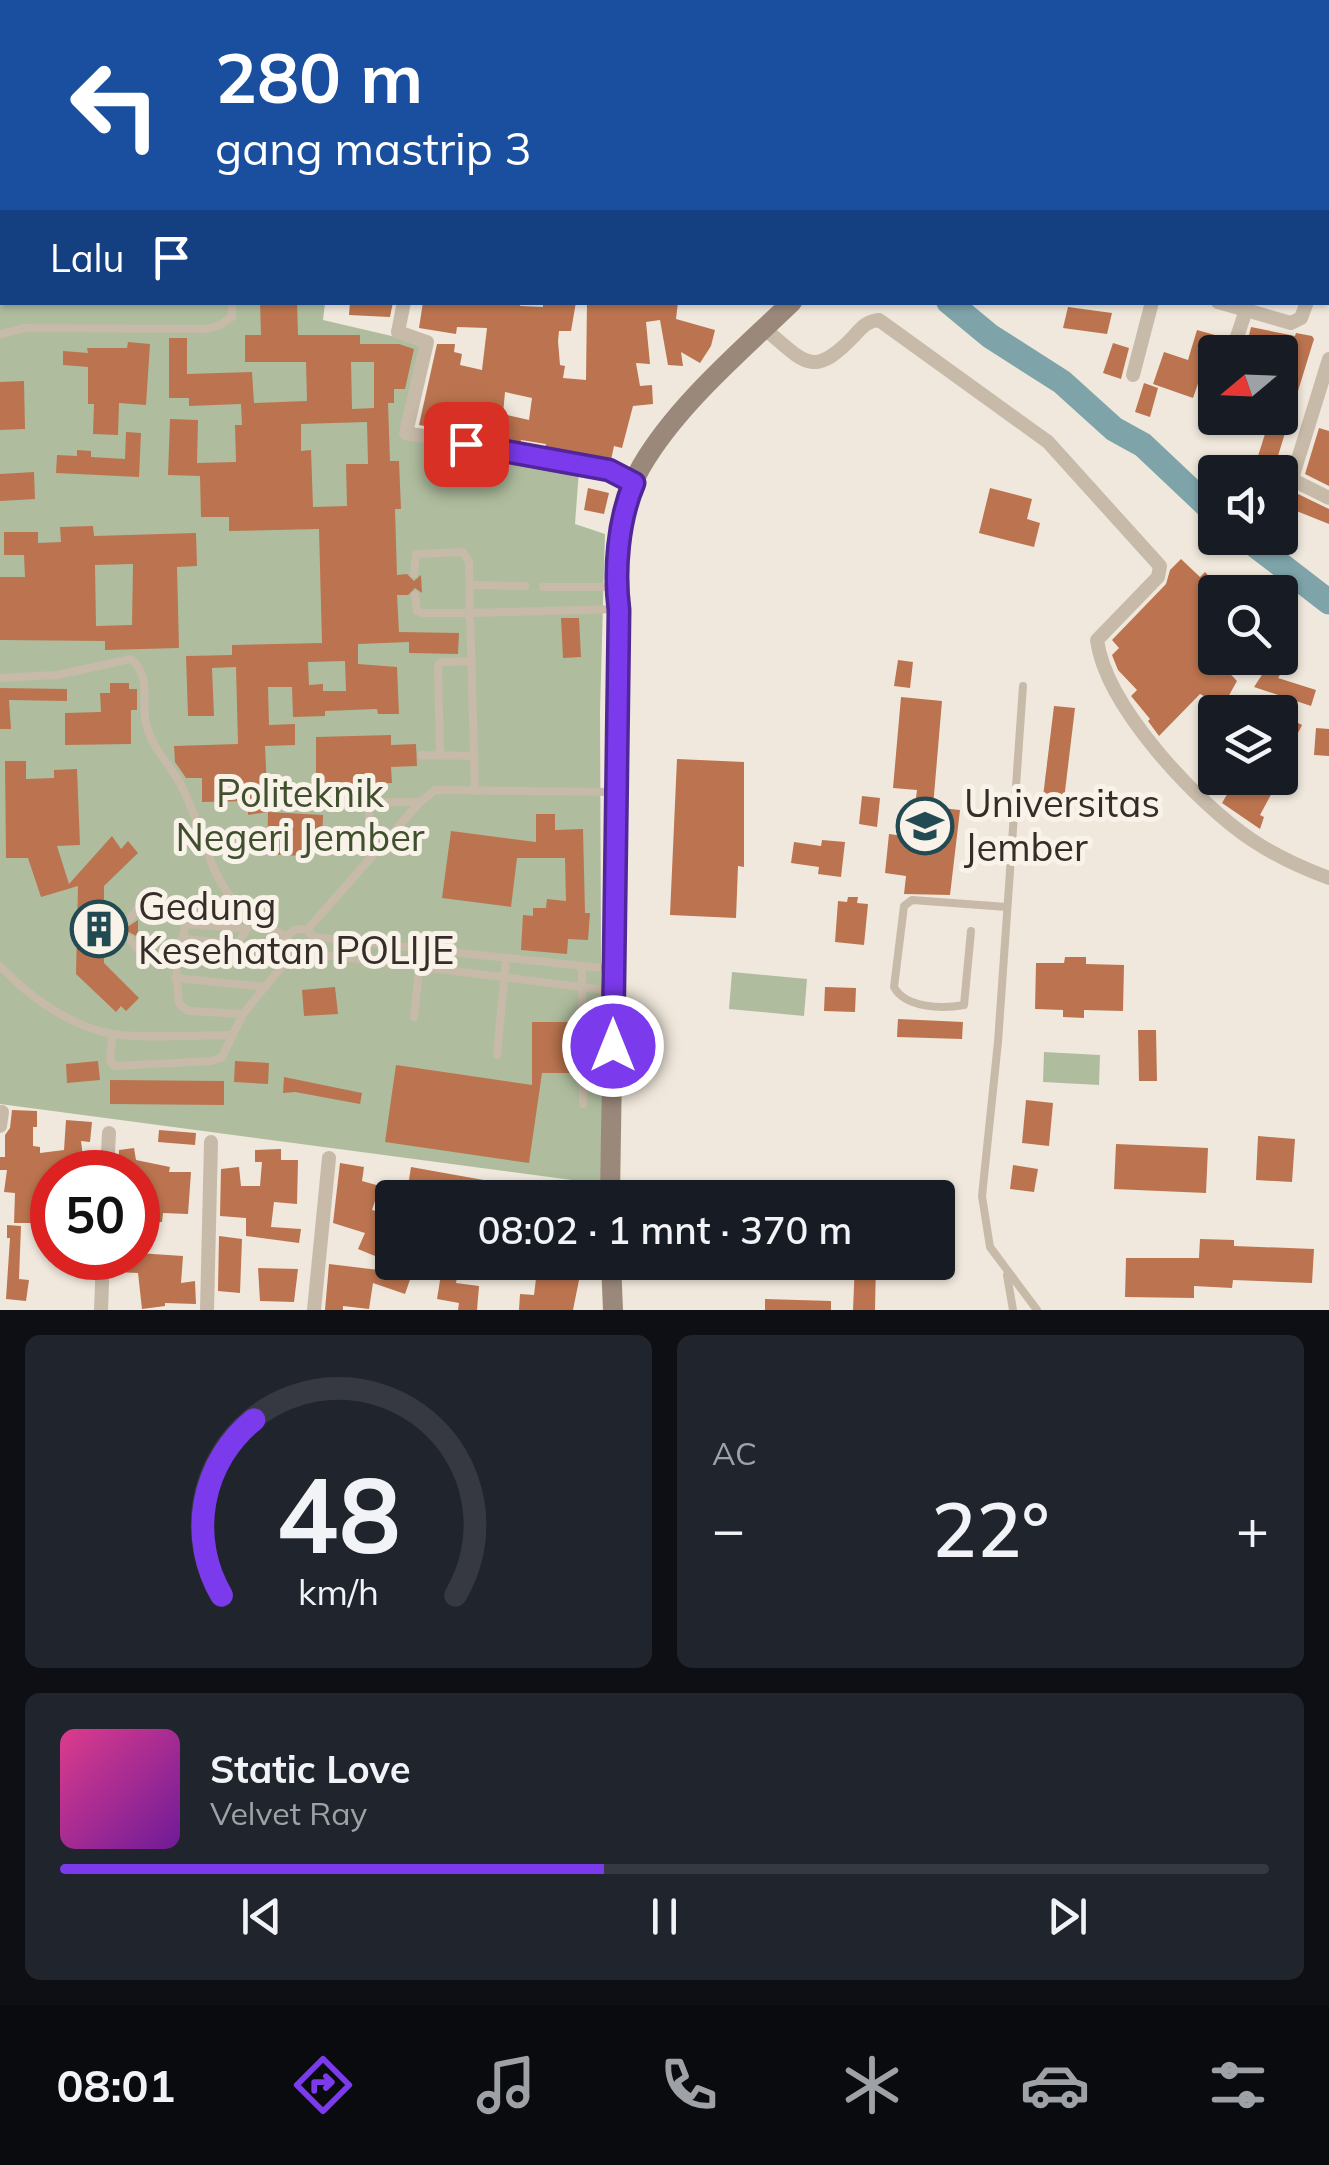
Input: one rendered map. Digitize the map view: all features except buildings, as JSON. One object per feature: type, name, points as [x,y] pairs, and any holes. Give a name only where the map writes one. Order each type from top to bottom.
[{"type":"main road","points":[[610,1180],[619,610],[616,587],[623,527],[638,470],[670,426],[770,334],[790,305]]},
{"type":"main road","points":[[611,1280],[612,1310]]},
{"type":"street","points":[[403,305],[398,332],[427,342],[406,433],[609,470],[634,483]]},
{"type":"street","points":[[1132,375],[1151,305]]},
{"type":"street","points":[[1228,305],[1294,322],[1301,318],[1306,305]]},
{"type":"street","points":[[1238,335],[1246,310]]},
{"type":"street","points":[[770,334],[804,361],[816,363],[832,358],[867,322],[880,320],[1048,442],[1160,566],[1158,576],[1099,634],[1098,645],[1108,677],[1139,728],[1194,790],[1248,837],[1279,857],[1329,878]]},
{"type":"street","points":[[1298,458],[1329,359]]},
{"type":"street","points":[[1311,417],[1329,425]]},
{"type":"street","points":[[1298,483],[1329,498]]},
{"type":"street","points":[[109,1133],[109,1150]]},
{"type":"street","points":[[208,1310],[211,1142]]},
{"type":"street","points":[[314,1310],[329,1158]]},
{"type":"street","points":[[100,1310],[102,1280]]},
{"type":"lane","points":[[0,334],[25,328],[206,328],[220,326],[232,317],[232,305]]},
{"type":"lane","points":[[414,574],[416,554],[463,552],[469,562],[475,791]]},
{"type":"lane","points":[[470,585],[525,586]]},
{"type":"lane","points":[[544,586],[616,587]]},
{"type":"lane","points":[[415,595],[417,611],[423,613],[619,610]]},
{"type":"lane","points":[[0,678],[57,675],[131,659],[140,667],[145,684],[146,724],[195,815],[218,882],[230,900],[262,926],[288,938]]},
{"type":"lane","points":[[440,755],[438,665],[471,660]]},
{"type":"lane","points":[[1023,686],[998,1042],[982,1196],[986,1237],[996,1260],[1037,1310]]},
{"type":"lane","points":[[422,755],[475,756]]},
{"type":"lane","points":[[310,934],[370,859],[420,802],[436,790],[615,792]]},
{"type":"lane","points":[[305,803],[420,802]]},
{"type":"lane","points":[[369,803],[370,859]]},
{"type":"lane","points":[[130,918],[139,904],[153,898],[168,901],[180,910],[186,924],[184,939],[175,950],[161,957],[146,955],[130,939]]},
{"type":"lane","points":[[971,931],[964,1005],[910,1003],[898,996],[894,987],[904,906],[912,900],[1007,907]]},
{"type":"lane","points":[[186,924],[247,929],[262,926]]},
{"type":"lane","points":[[184,939],[237,944],[247,929]]},
{"type":"lane","points":[[613,970],[421,950],[293,930],[287,947],[301,957],[310,953],[613,992]]},
{"type":"lane","points":[[310,934],[314,946],[310,953]]},
{"type":"lane","points":[[175,950],[178,1004],[188,1011],[243,1014]]},
{"type":"lane","points":[[414,1017],[421,950]]},
{"type":"lane","points":[[112,1034],[110,1060],[114,1066],[123,1068],[222,1057],[243,1014],[292,954]]},
{"type":"lane","points":[[497,1055],[506,959]]},
{"type":"lane","points":[[0,966],[44,1003],[78,1022],[112,1034],[230,1036]]},
{"type":"lane","points":[[582,968],[583,1104]]},
{"type":"lane","points":[[176,978],[265,987]]},
{"type":"lane","points":[[1006,1272],[1013,1310]]},
{"type":"green space","name":"Politeknik Negeri Jember","points":[[0,305],[325,305],[323,320],[426,344],[404,435],[579,470],[575,524],[605,534],[600,711],[602,1180],[572,1180],[0,1104]]},
{"type":"green space","points":[[732,972],[807,979],[804,1016],[729,1009]]},
{"type":"green space","points":[[1044,1052],[1100,1055],[1099,1085],[1043,1082]]},
{"type":"waterway","points":[[953,305],[990,336],[1062,382],[1114,429],[1143,445],[1198,497]]},
{"type":"waterway","points":[[1268,555],[1329,602]]},
{"type":"place","name":"Universitas Jember","points":[[925,826]]},
{"type":"place","name":"Gedung Kesehatan POLIJE","points":[[99,929]]},
{"type":"route","points":[[466,444],[609,470],[634,483],[623,527],[616,587],[619,610],[613,1046]]}]
